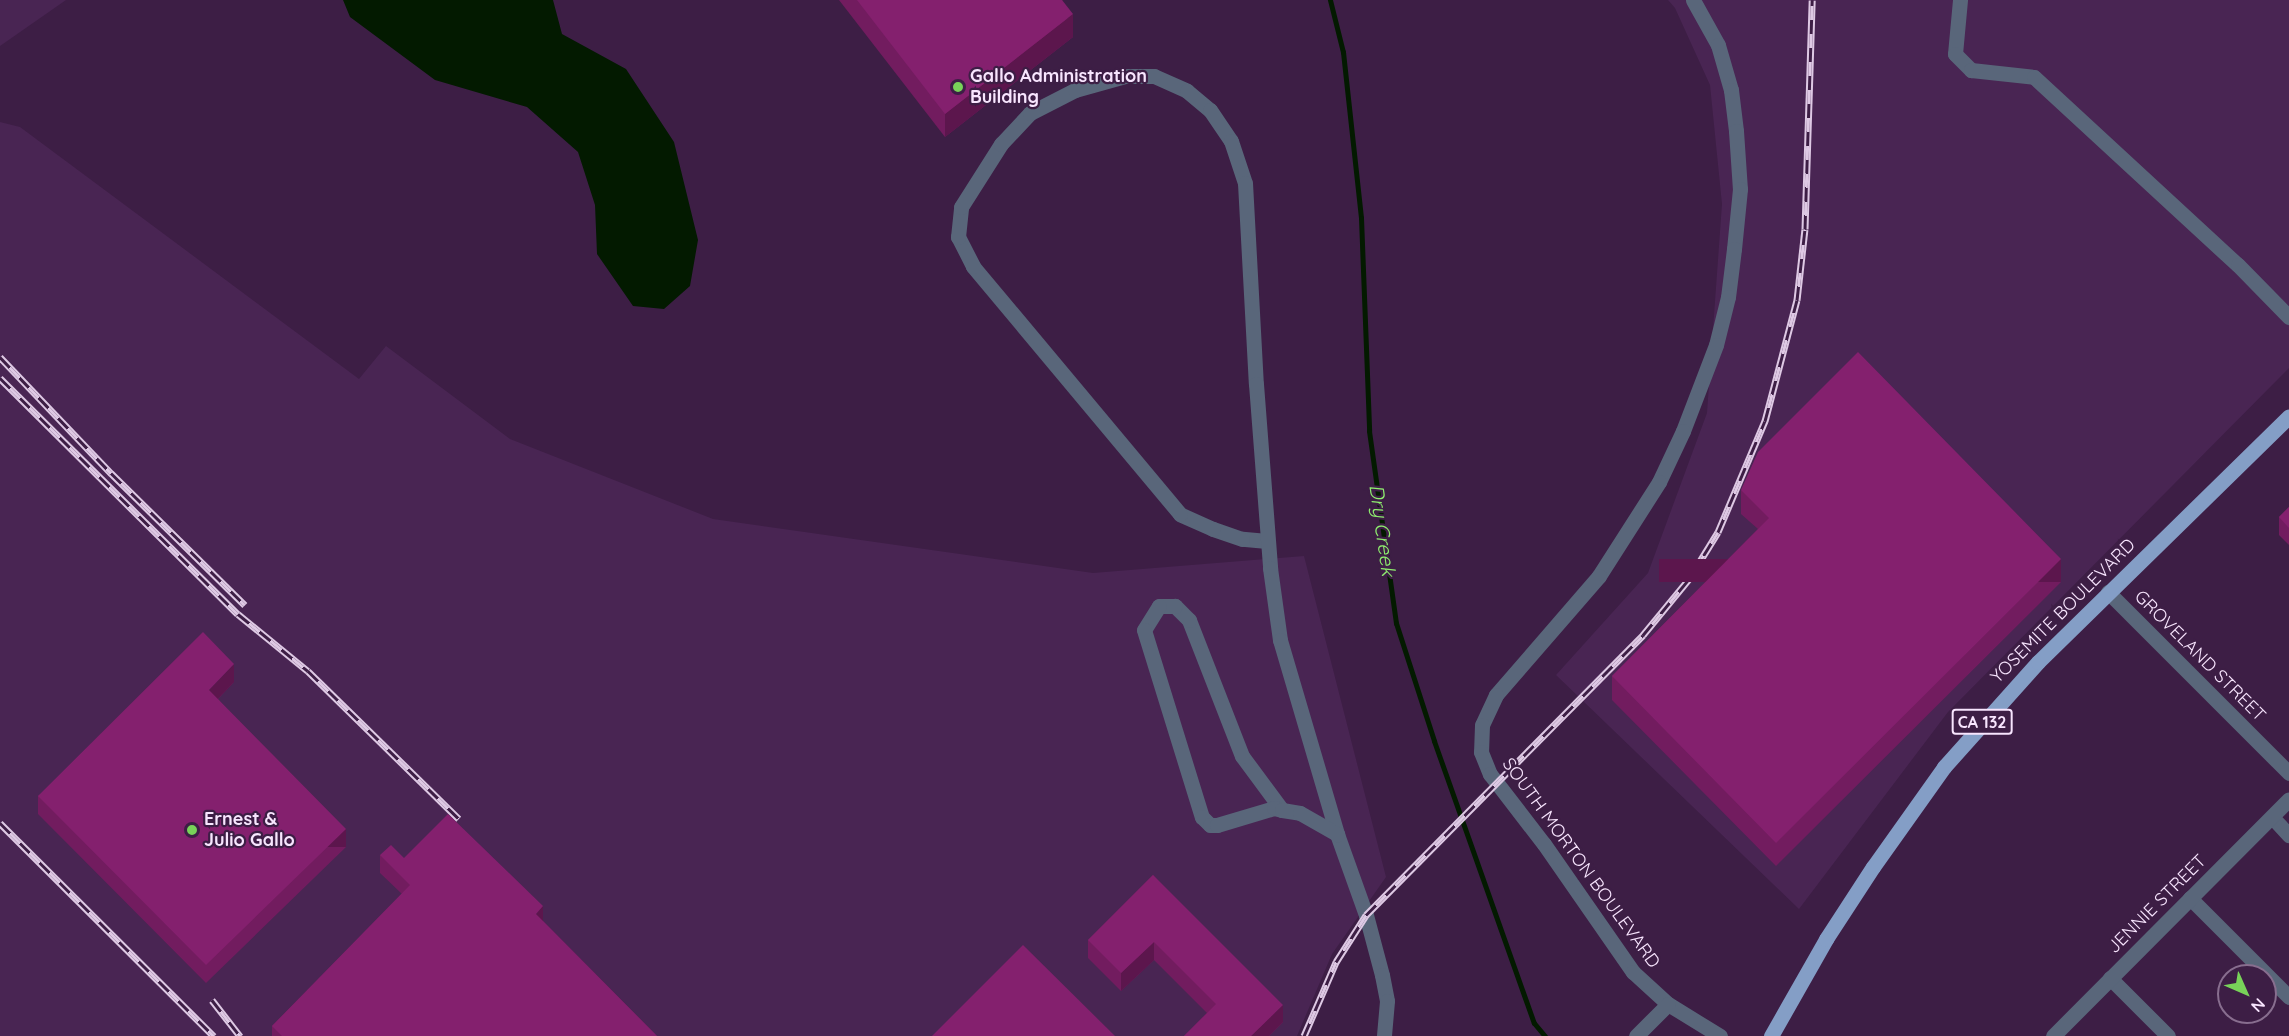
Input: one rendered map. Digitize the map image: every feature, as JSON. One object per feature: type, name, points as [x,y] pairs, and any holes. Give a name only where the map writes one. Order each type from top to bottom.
[{"type":"main road","name":"YOSEMITE BOULEVARD","points":[[1771,1036],[1832,930],[1944,767],[1991,711],[2108,592],[2289,416]]},
{"type":"street","name":"SOUTH MORTON BOULEVARD","points":[[1693,0],[1718,45],[1725,67],[1731,90],[1737,142],[1740,189],[1734,249],[1728,297],[1716,345],[1683,431],[1638,517],[1583,595],[1507,679],[1487,712],[1481,734],[1481,752],[1490,774],[1544,844],[1633,972],[1668,1005],[1720,1036]]},
{"type":"street","points":[[1960,0],[1955,54],[1971,70],[2034,77],[2238,265],[2289,317]]},
{"type":"street","points":[[1267,540],[1242,538],[1213,530],[1180,514],[973,266],[958,237],[961,207],[1001,144],[1030,113],[1075,90],[1125,76],[1154,76],[1186,91],[1210,110],[1231,141],[1245,183],[1267,540],[1280,640],[1337,834],[1366,915],[1382,975],[1387,1000],[1384,1036]]},
{"type":"street","name":"GROVELAND STREET","points":[[2108,592],[2289,773]]},
{"type":"street","points":[[1282,810],[1242,756],[1189,620],[1175,606],[1159,606],[1143,630],[1202,817],[1210,825],[1217,825],[1274,808],[1282,810],[1300,813],[1337,834]]},
{"type":"street","name":"JENNIE STREET","points":[[2053,1036],[2289,799]]},
{"type":"street","points":[[2272,817],[2289,835]]},
{"type":"street","points":[[2190,898],[2289,997]]},
{"type":"street","points":[[2110,978],[2168,1036]]},
{"type":"street","points":[[1636,1036],[1668,1005]]},
{"type":"shaded area","points":[[0,0],[66,0],[0,46]]},
{"type":"shaded area","points":[[343,0],[553,0],[562,34],[626,69],[674,142],[698,240],[690,286],[664,309],[633,306],[597,254],[595,205],[578,152],[527,107],[435,80],[350,17]]},
{"type":"shaded area","points":[[1668,0],[2289,0],[2289,368],[1948,712],[1799,909],[1556,675],[1648,573],[1707,413],[1722,204],[1710,85],[1675,8]]},
{"type":"shaded area","points":[[0,122],[20,127],[359,379],[386,346],[510,439],[713,519],[1093,573],[1304,556],[1386,877],[1332,954],[1297,1036],[0,1036]]},
{"type":"building","name":"Gallo Administration Building","points":[[857,0],[1062,0],[1073,14],[945,114]]},
{"type":"building","points":[[1858,352],[2061,559],[1776,843],[1612,676],[1769,518],[1741,490],[1758,452]]},
{"type":"building","points":[[2289,507],[2289,528],[2279,517]]},
{"type":"building","name":"Ernest & Julio Gallo","points":[[203,632],[234,664],[209,690],[346,829],[206,965],[38,796]]},
{"type":"building","points":[[448,814],[543,906],[536,914],[657,1036],[282,1036],[272,1026],[410,885],[380,855],[391,845],[404,858]]},
{"type":"building","points":[[1153,875],[1283,1005],[1251,1036],[1184,1036],[1216,1004],[1154,942],[1121,973],[1088,940]]},
{"type":"building","points":[[1023,945],[1115,1036],[932,1036]]},
{"type":"waterway","name":"Dry Creek","points":[[1330,0],[1343,52],[1361,218],[1369,431],[1396,623],[1434,741],[1534,1023],[1545,1036]]},
{"type":"railway","points":[[1304,1036],[1336,962],[1366,915],[1643,635],[1689,579],[1718,532],[1765,421],[1797,300],[1805,229],[1812,0]]},
{"type":"railway","points":[[0,357],[111,473],[245,605]]},
{"type":"railway","points":[[0,378],[238,614],[308,671],[459,819]]},
{"type":"railway","points":[[0,823],[214,1036]]},
{"type":"railway","points":[[212,1000],[240,1036]]},
{"type":"place","name":"Gallo Administration Building","points":[[958,87]]},
{"type":"place","name":"Ernest & Julio Gallo","points":[[192,830]]}]
